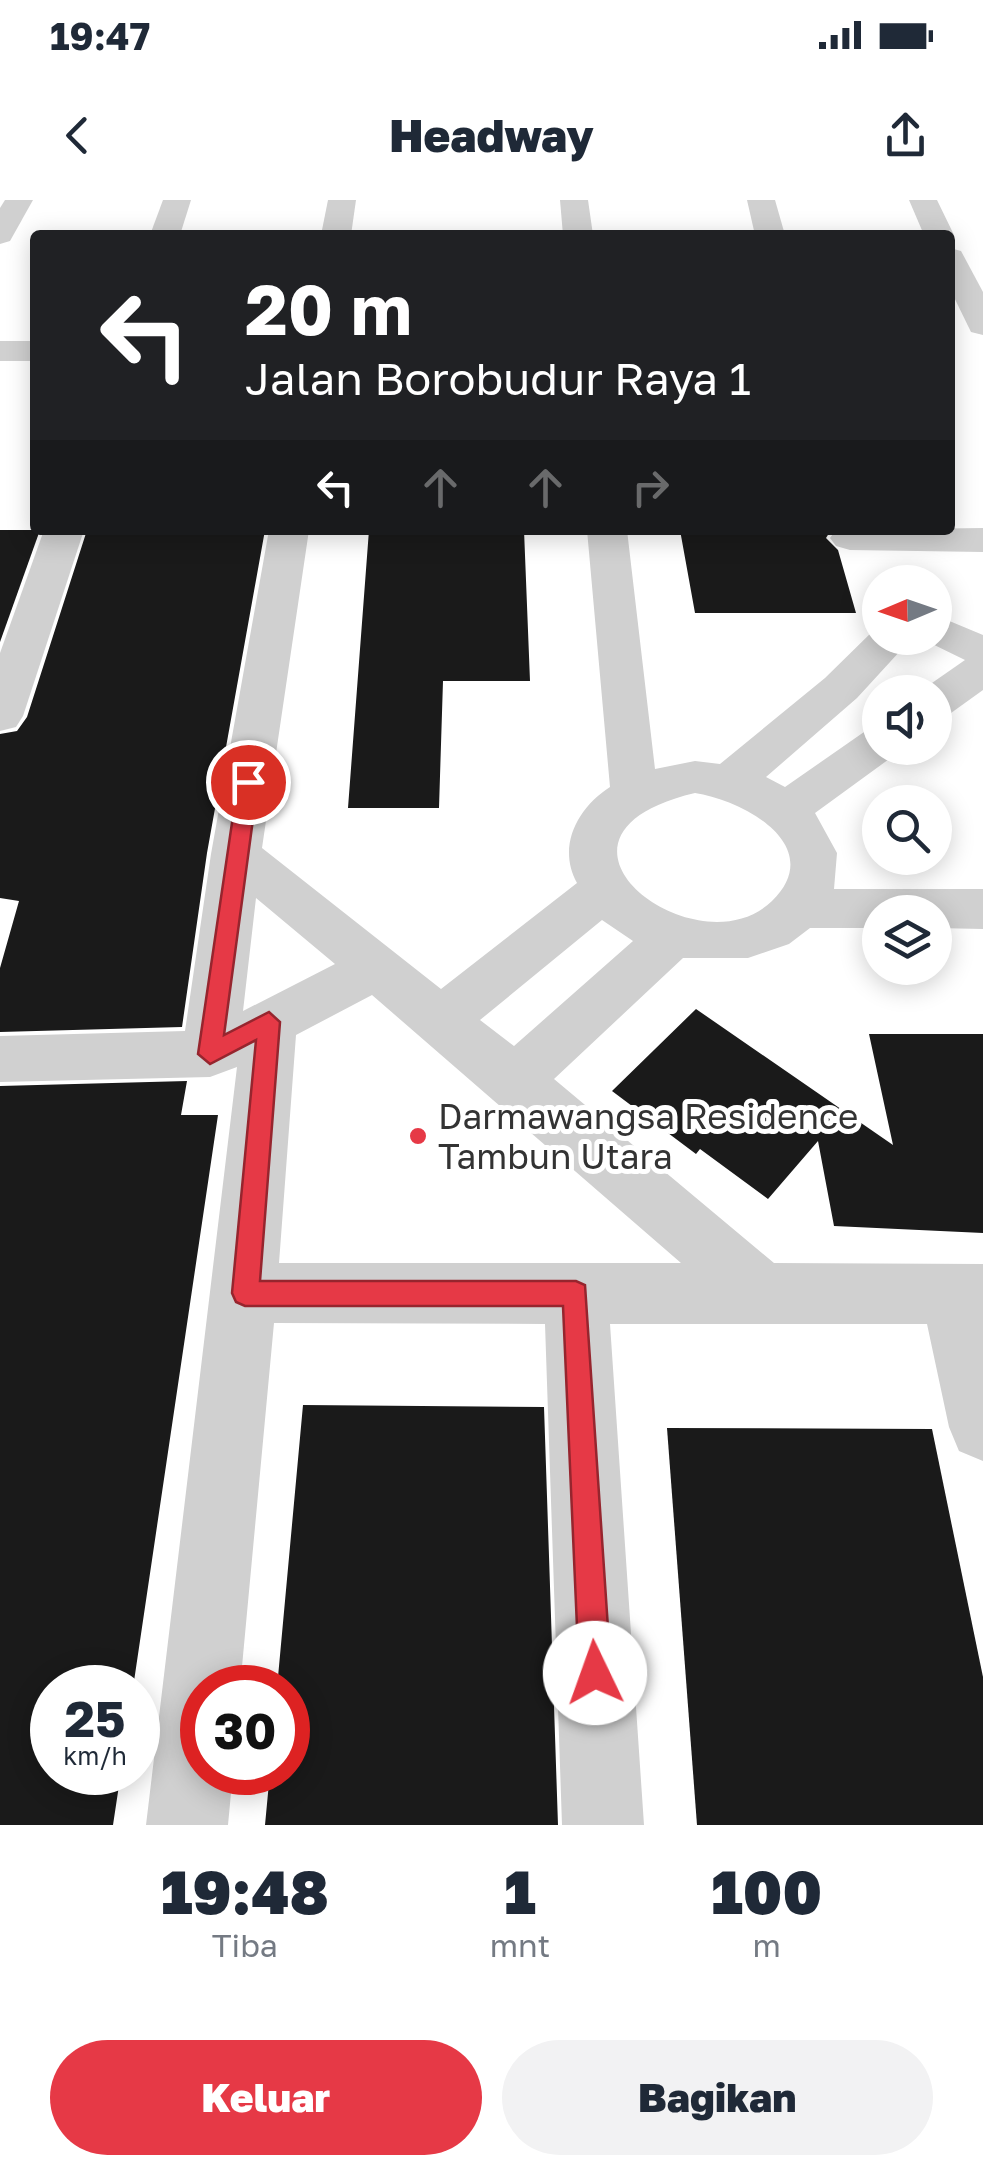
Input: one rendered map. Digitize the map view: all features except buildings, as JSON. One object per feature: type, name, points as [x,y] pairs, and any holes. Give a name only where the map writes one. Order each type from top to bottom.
[{"type":"street","points":[[0,235],[20,200]]},
{"type":"street","points":[[167,230],[177,200]]},
{"type":"street","points":[[337,230],[342,200]]},
{"type":"street","points":[[574,200],[577,230]]},
{"type":"street","points":[[761,200],[769,230]]},
{"type":"street","points":[[922,200],[937,230]]},
{"type":"street","points":[[955,267],[983,325]]},
{"type":"street","points":[[0,351],[30,351]]},
{"type":"street","points":[[0,716],[62,535]]},
{"type":"street","points":[[210,1054],[236,854],[287,535]]},
{"type":"street","points":[[608,535],[634,790]]},
{"type":"street","points":[[850,535],[872,565]]},
{"type":"street","points":[[871,535],[983,540]]},
{"type":"street","points":[[952,636],[983,652]]},
{"type":"street","points":[[729,782],[841,688],[874,655]]},
{"type":"street","points":[[952,691],[983,668]]},
{"type":"street","points":[[786,810],[862,756]]},
{"type":"street","points":[[695,777],[729,782],[760,793],[786,810],[804,834],[814,858],[812,884],[800,908],[777,926],[746,939],[710,942],[672,936],[645,925],[603,891],[591,845],[598,822],[634,790],[695,777]]},
{"type":"street","points":[[236,854],[515,1080],[761,1294]]},
{"type":"street","points":[[440,1020],[603,891]]},
{"type":"street","points":[[800,908],[983,909]]},
{"type":"street","points":[[515,1080],[672,936]]},
{"type":"street","points":[[0,1059],[210,1054],[377,967]]},
{"type":"street","points":[[187,1825],[245,1293],[269,1022]]},
{"type":"street","points":[[245,1293],[968,1294],[983,1428]]},
{"type":"street","points":[[576,1294],[603,1825]]},
{"type":"place","name":"Darmawangsa Residence Tambun Utara","points":[[418,1136]]},
{"type":"route","points":[[248,782],[210,1054],[269,1022],[245,1293],[576,1294],[595,1673]]}]
